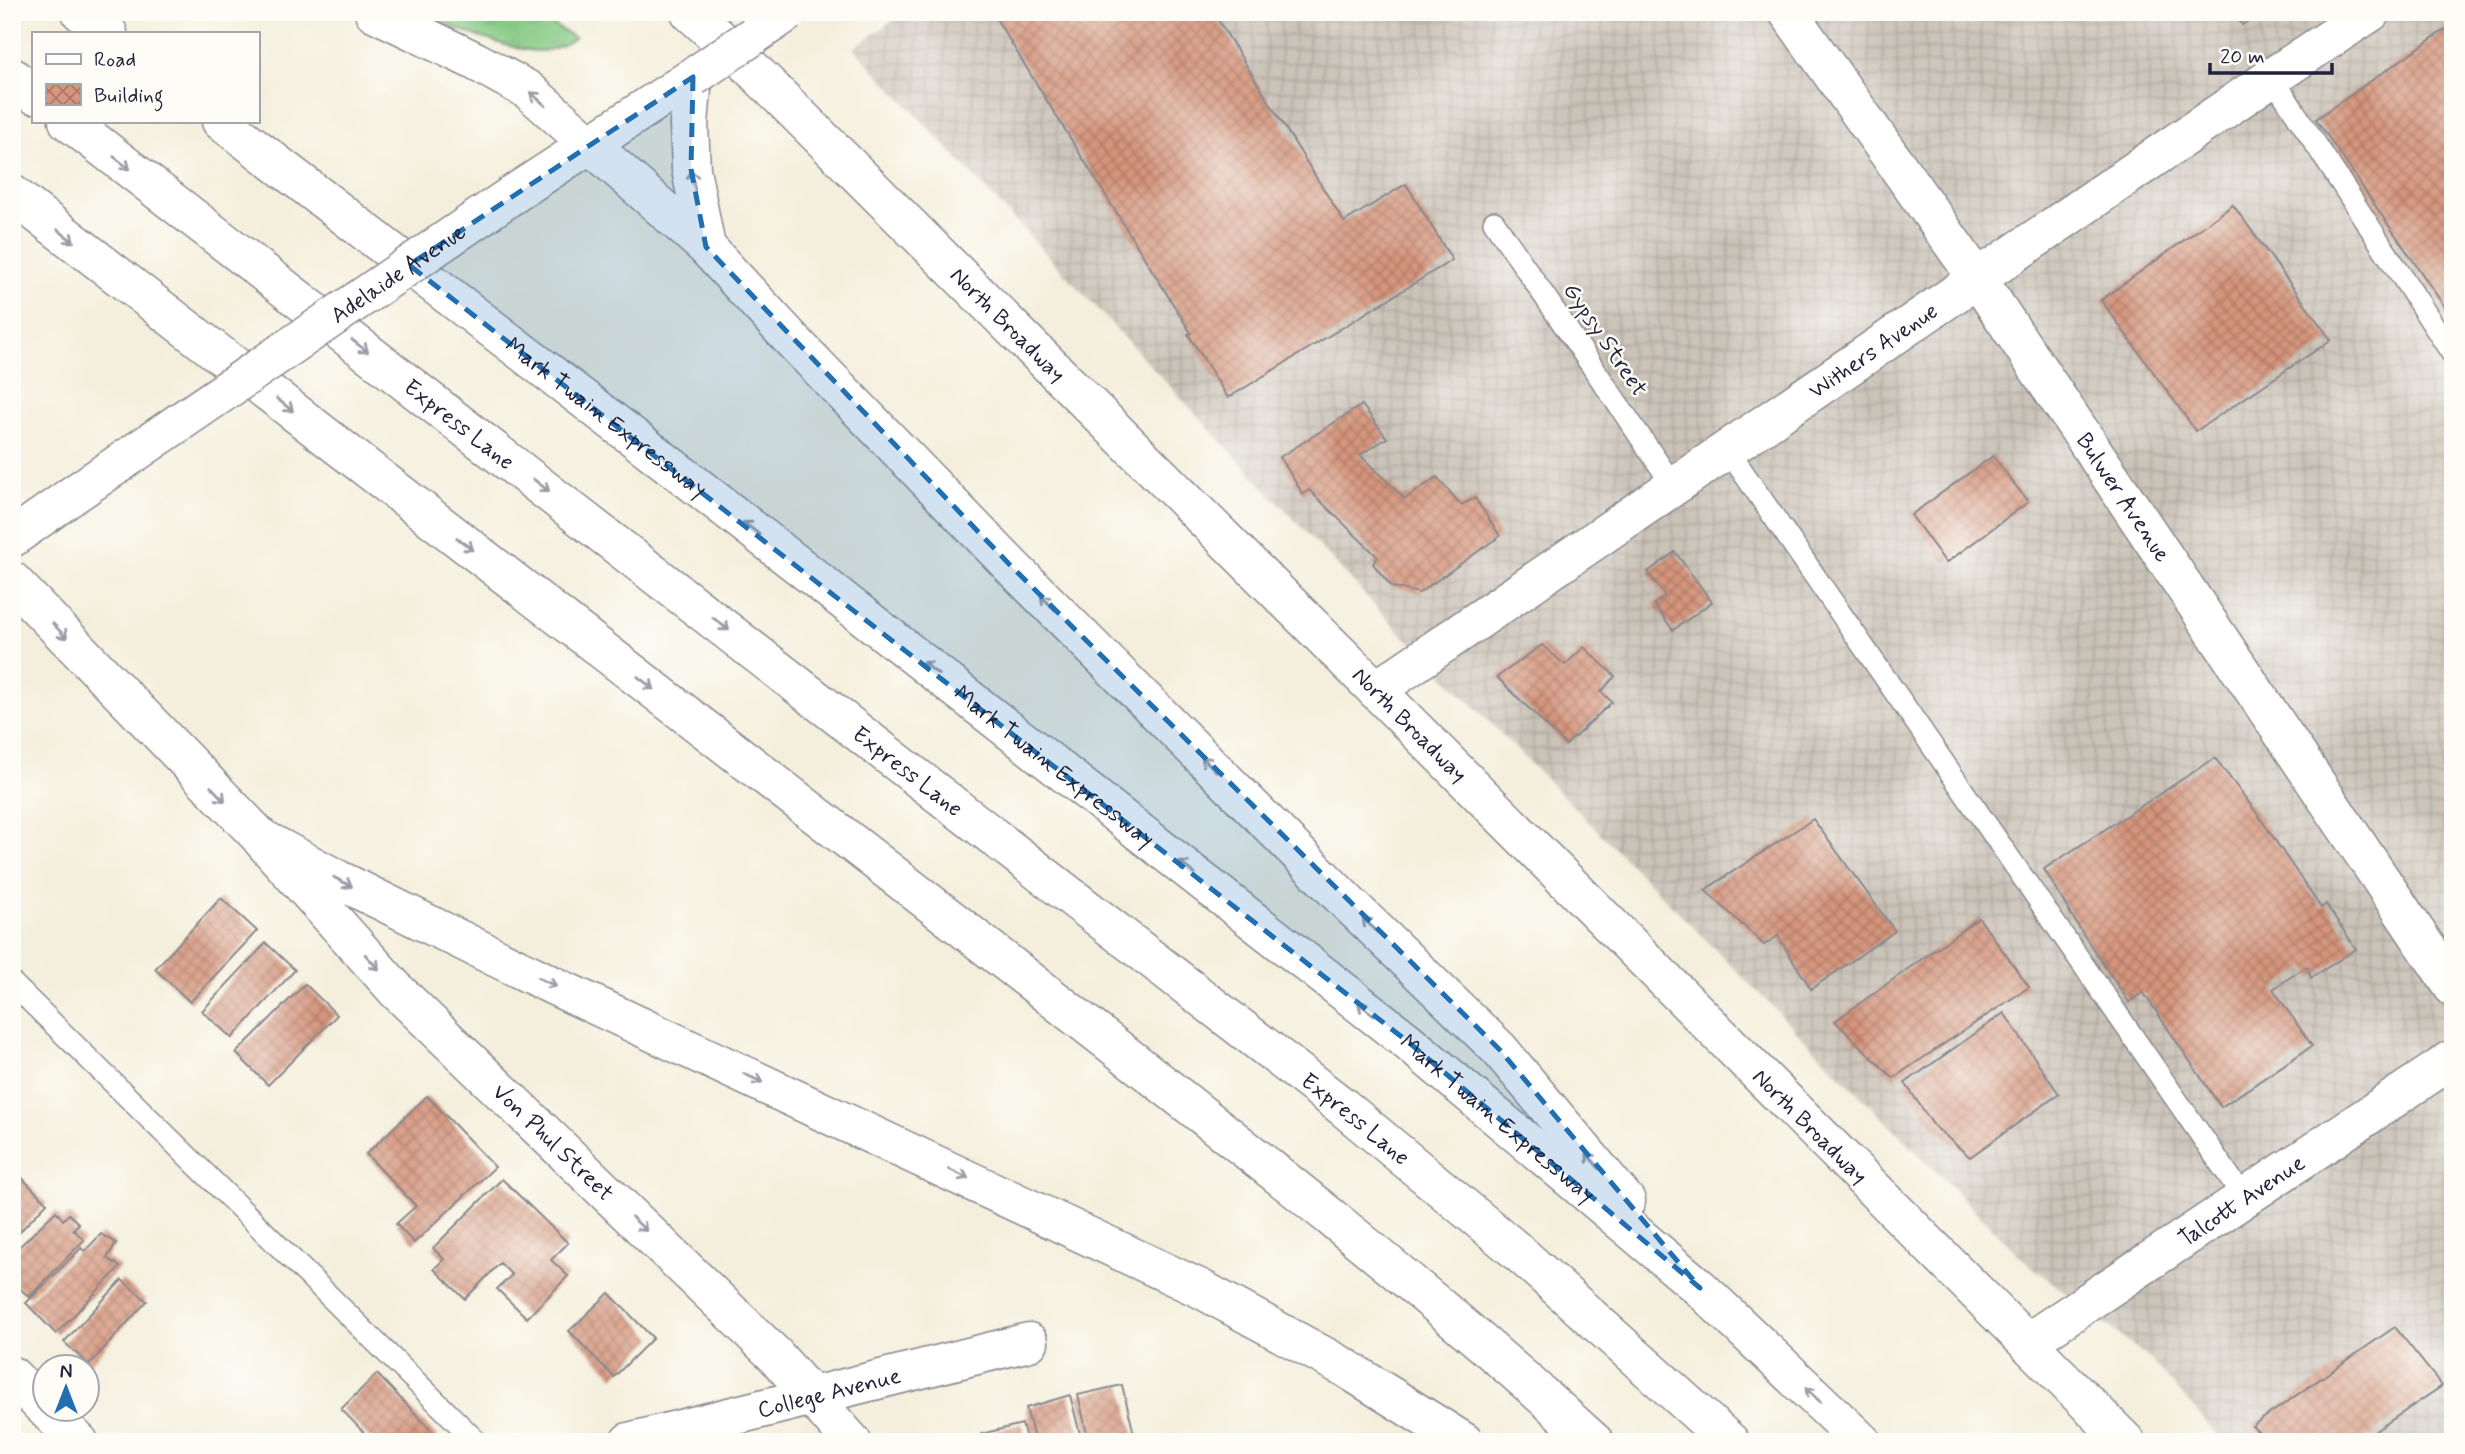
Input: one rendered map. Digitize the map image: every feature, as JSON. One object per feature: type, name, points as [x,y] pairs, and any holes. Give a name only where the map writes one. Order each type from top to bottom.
[{"type":"main road","points":[[81,12],[107,32]]},
{"type":"main road","points":[[374,12],[528,90],[706,247],[1011,566],[1342,897],[1499,1049],[1700,1289]]},
{"type":"main road","name":"North Broadway","points":[[690,12],[739,56],[1376,690],[2126,1442]]},
{"type":"main road","name":"Adelaide Avenue","points":[[12,538],[512,195],[788,12]]},
{"type":"main road","points":[[739,56],[808,12]]},
{"type":"main road","name":"Bulwer Avenue","points":[[1788,12],[1977,278],[2453,988]]},
{"type":"main road","name":"Withers Avenue","points":[[1376,690],[2272,76],[2371,12]]},
{"type":"main road","points":[[12,77],[32,93]]},
{"type":"main road","points":[[693,77],[689,124],[691,169],[706,247]]},
{"type":"main road","name":"Express Lane","points":[[69,122],[1343,1107],[1518,1252],[1730,1442]]},
{"type":"main road","name":"Mark Twain Expressway","points":[[222,122],[704,492],[1397,1033],[1526,1139],[1700,1289],[1862,1442]]},
{"type":"main road","points":[[12,194],[1124,1054],[1350,1233],[1594,1442]]},
{"type":"main road","points":[[12,582],[261,838],[339,880],[552,985],[1201,1289],[1344,1367],[1464,1442]]},
{"type":"main road","name":"Von Phul Street","points":[[261,838],[397,991],[775,1355],[852,1442]]},
{"type":"main road","name":"Talcott Avenue","points":[[2028,1342],[2453,1059]]},
{"type":"main road","name":"College Avenue","points":[[629,1442],[1029,1342]]},
{"type":"main road","points":[[12,1376],[79,1442]]},
{"type":"lane","points":[[2272,76],[2453,355]]},
{"type":"lane","name":"Gypsy Street","points":[[1494,222],[1673,485]]},
{"type":"lane","points":[[1727,449],[2245,1199]]},
{"type":"lane","points":[[12,984],[477,1442]]},
{"type":"highlighted area","points":[[693,77],[691,169],[706,247],[1011,566],[1499,1049],[1700,1288],[1407,1041],[409,265]]},
{"type":"shaded area","points":[[905,12],[2453,12],[2453,1442],[2223,1442],[2151,1360],[2025,1261],[1391,623],[854,48]]},
{"type":"green space","points":[[418,12],[532,12],[575,38],[549,50],[526,50],[478,36]]},
{"type":"building","points":[[992,12],[1213,12],[1344,222],[1406,184],[1452,260],[1228,398],[1188,334],[1191,333]]},
{"type":"building","points":[[2233,12],[2263,12],[2242,25]]},
{"type":"building","points":[[2453,24],[2453,319],[2316,119]]},
{"type":"building","points":[[2233,205],[2331,340],[2196,431],[2101,300]]},
{"type":"building","points":[[1362,405],[1387,438],[1360,455],[1405,499],[1437,477],[1461,505],[1475,498],[1500,536],[1419,593],[1392,587],[1373,564],[1378,557],[1309,490],[1303,494],[1280,457]]},
{"type":"building","points":[[1993,456],[2028,502],[1946,563],[1911,515]]},
{"type":"building","points":[[1675,552],[1712,602],[1673,630],[1654,604],[1665,596],[1648,572]]},
{"type":"building","points":[[1542,645],[1565,665],[1584,647],[1615,676],[1601,692],[1612,702],[1566,745],[1497,677]]},
{"type":"building","points":[[2215,758],[2256,812],[2321,908],[2326,904],[2356,949],[2311,978],[2307,966],[2273,989],[2312,1046],[2221,1107],[2143,992],[2129,1002],[2081,931],[2044,869]]},
{"type":"building","points":[[1813,819],[1895,931],[1811,989],[1778,936],[1764,945],[1705,890]]},
{"type":"building","points":[[221,898],[257,931],[190,1002],[155,969]]},
{"type":"building","points":[[1979,918],[2029,987],[1893,1078],[1835,1021]]},
{"type":"building","points":[[266,943],[295,970],[232,1038],[202,1011]]},
{"type":"building","points":[[305,984],[337,1015],[268,1085],[236,1053]]},
{"type":"building","points":[[2004,1013],[2059,1094],[1970,1157],[1934,1126],[1905,1083]]},
{"type":"building","points":[[427,1096],[495,1167],[414,1243],[396,1224],[416,1206],[366,1154]]},
{"type":"building","points":[[16,1172],[47,1203],[12,1240],[12,1176]]},
{"type":"building","points":[[502,1179],[568,1243],[551,1260],[568,1276],[527,1318],[497,1289],[512,1275],[500,1263],[465,1299],[434,1269],[444,1259],[433,1248]]},
{"type":"building","points":[[56,1211],[63,1220],[69,1214],[79,1224],[73,1229],[84,1240],[29,1297],[12,1281],[12,1254]]},
{"type":"building","points":[[101,1234],[116,1243],[107,1258],[120,1267],[56,1334],[26,1303],[81,1248],[85,1251]]},
{"type":"building","points":[[122,1280],[147,1301],[101,1352],[75,1352],[64,1342]]},
{"type":"building","points":[[609,1293],[653,1338],[614,1377],[569,1331]]},
{"type":"building","points":[[2395,1327],[2442,1386],[2359,1442],[2269,1442],[2252,1426]]},
{"type":"building","points":[[377,1374],[438,1437],[433,1442],[373,1442],[341,1409]]},
{"type":"building","points":[[1122,1385],[1136,1442],[1089,1442],[1078,1395]]},
{"type":"building","points":[[1070,1395],[1082,1442],[1035,1442],[1026,1408]]},
{"type":"building","points":[[1022,1424],[1027,1442],[983,1442],[981,1434]]}]
